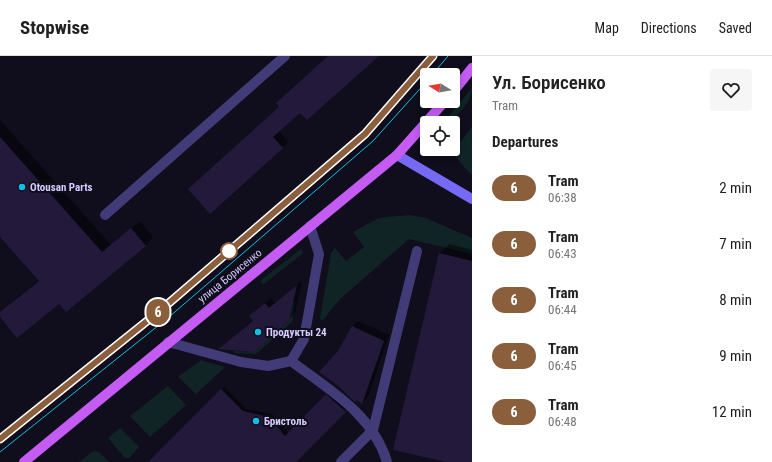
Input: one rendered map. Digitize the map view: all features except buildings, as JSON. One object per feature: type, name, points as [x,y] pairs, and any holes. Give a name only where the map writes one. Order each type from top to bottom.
[{"type":"main road","points":[[460,83],[472,68]]},
{"type":"main road","name":"улица Борисенко","points":[[24,462],[397,155],[439,108]]},
{"type":"main road","points":[[397,155],[472,199]]},
{"type":"lane","points":[[106,214],[285,56]]},
{"type":"lane","points":[[168,342],[241,362],[268,366],[291,361],[304,339],[319,254],[310,226]]},
{"type":"lane","points":[[341,462],[373,430],[417,251]]},
{"type":"lane","points":[[291,361],[354,408],[373,430],[387,462]]},
{"type":"green space","points":[[472,88],[470,98],[461,111],[456,116],[449,116],[455,108],[460,108],[460,102]]},
{"type":"green space","points":[[472,127],[472,175],[455,156],[460,156],[460,142]]},
{"type":"green space","points":[[411,215],[426,218],[472,238],[472,254],[409,239],[340,299],[322,321],[320,318],[331,253],[335,248],[346,261],[364,247],[353,232],[377,219]]},
{"type":"green space","points":[[301,249],[303,252],[302,254],[264,284],[261,283],[261,280]]},
{"type":"green space","points":[[293,302],[295,303],[292,322],[256,354],[234,353],[234,351],[254,352],[289,321]]},
{"type":"green space","points":[[201,360],[225,367],[196,394],[178,377]]},
{"type":"green space","points":[[168,386],[186,405],[150,437],[130,416]]},
{"type":"green space","points":[[120,428],[139,447],[129,458],[124,457],[109,439],[109,437]]},
{"type":"green space","points":[[96,451],[109,462],[79,462],[92,452]]},
{"type":"tram line","points":[[0,439],[162,309],[365,134],[433,56]]},
{"type":"tram line","name":"6","points":[[0,439],[162,309],[365,134],[433,56]]},
{"type":"tram line","points":[[438,68],[448,56]]},
{"type":"tram line","points":[[0,452],[169,317],[373,141],[420,89]]},
{"type":"place","name":"Otousan Parts","points":[[22,187]]},
{"type":"place","name":"Продукты 24","points":[[258,332]]},
{"type":"place","name":"Бристоль","points":[[256,421]]}]
